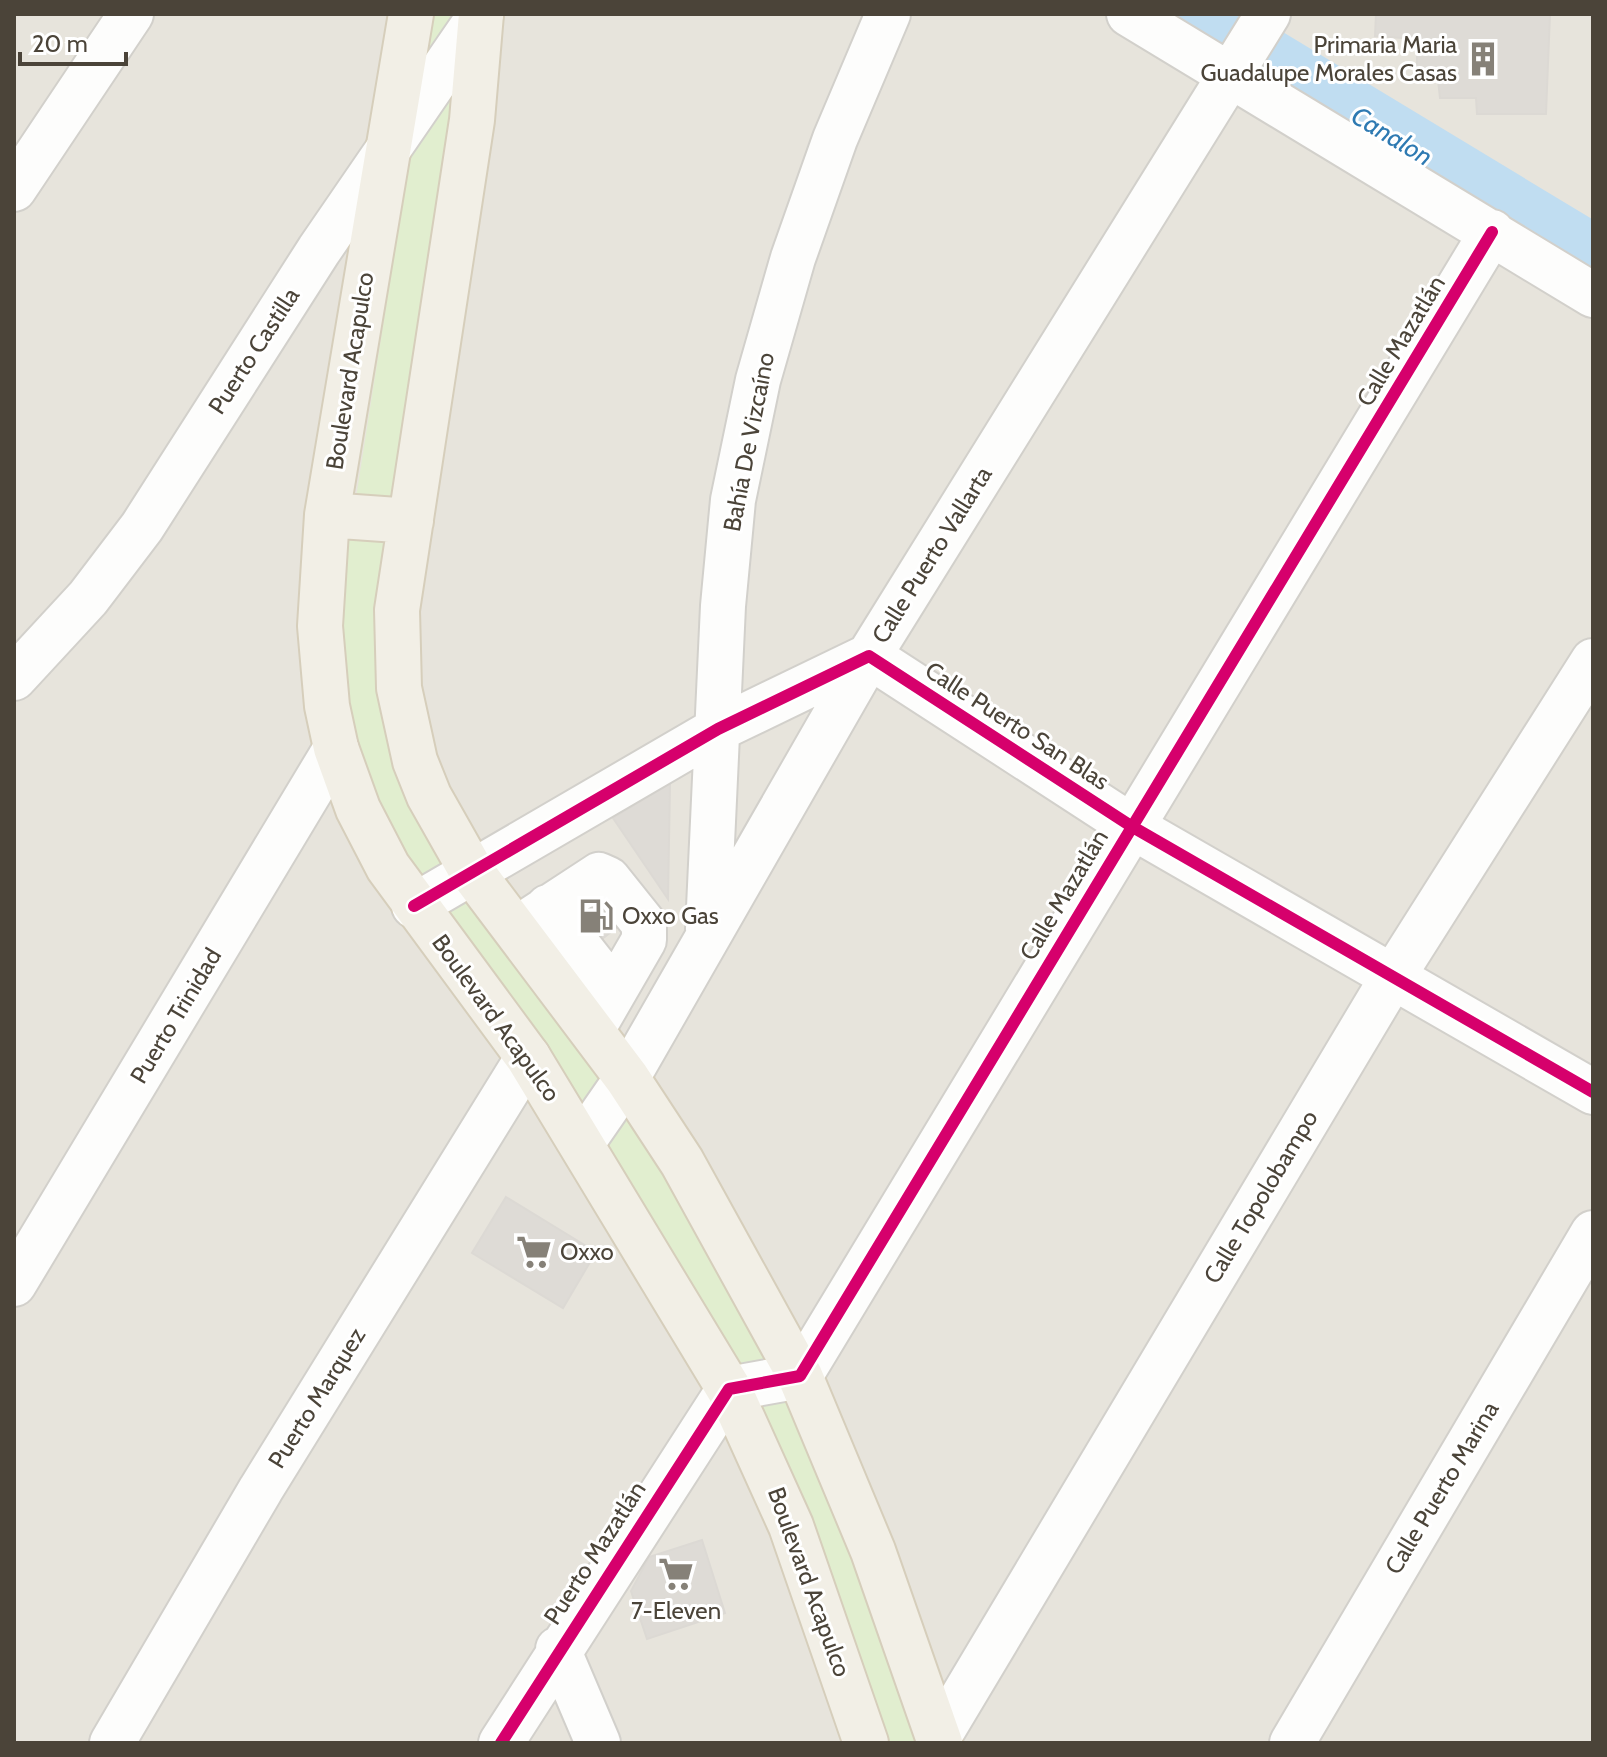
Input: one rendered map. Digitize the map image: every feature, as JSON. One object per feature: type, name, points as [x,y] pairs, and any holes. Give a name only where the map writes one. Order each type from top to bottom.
[{"type":"main road","name":"Boulevard Acapulco","points":[[411,14],[327,515],[320,626],[327,706],[336,748],[369,833],[414,906],[483,992],[528,1057],[729,1389],[791,1526],[866,1743]]},
{"type":"main road","points":[[481,14],[472,120],[397,610],[399,688],[415,761],[448,836],[472,872],[554,903],[592,1030],[682,1162],[800,1376],[873,1551],[939,1741]]},
{"type":"main road","points":[[327,515],[411,521]]},
{"type":"street","points":[[14,189],[131,14]]},
{"type":"street","name":"Puerto Castilla","points":[[14,678],[88,598],[142,527],[319,250],[481,14]]},
{"type":"street","name":"Bahía De Vizcaíno","points":[[707,940],[733,500],[758,380],[793,258],[829,154],[888,14]]},
{"type":"street","points":[[1129,14],[1251,42],[1492,232],[1593,295]]},
{"type":"street","name":"Calle Puerto Vallarta","points":[[582,1143],[627,1078],[869,656],[1251,42]]},
{"type":"street","name":"Calle Mazatlán","points":[[800,1376],[1492,232]]},
{"type":"street","points":[[414,906],[718,729],[869,656]]},
{"type":"street","name":"Calle Puerto San Blas","points":[[869,656],[1131,826],[1593,1092]]},
{"type":"street","name":"Calle Topolobampo","points":[[939,1741],[1392,978],[1593,661]]},
{"type":"street","name":"Puerto Trinidad","points":[[14,1284],[26,1238],[336,748]]},
{"type":"street","points":[[592,1030],[644,940],[644,924],[604,876],[595,875],[554,903],[626,971]]},
{"type":"street","name":"Puerto Marquez","points":[[112,1743],[261,1489],[528,1057]]},
{"type":"street","name":"Calle Puerto Marina","points":[[1297,1741],[1593,1233]]},
{"type":"street","points":[[729,1389],[800,1376]]},
{"type":"street","name":"Puerto Mazatlán","points":[[501,1743],[558,1649],[729,1389]]},
{"type":"street","name":"Puerto Mazatlán","points":[[558,1649],[598,1743]]},
{"type":"shaded area","points":[[14,14],[1593,14],[1593,1743],[14,1743]]},
{"type":"green space","points":[[432,14],[469,14],[383,681],[543,993],[741,1284],[793,1386],[926,1743],[885,1743],[744,1385],[700,1298],[381,824],[348,727],[339,606]]},
{"type":"building","name":"Primaria Maria Guadalupe Morales Casas","points":[[1376,14],[1550,14],[1546,114],[1477,114],[1476,98],[1440,98],[1438,80],[1417,80],[1417,39],[1375,36]]},
{"type":"building","points":[[670,783],[668,899],[613,818]]},
{"type":"building","name":"Oxxo Gas","points":[[617,873],[643,907],[575,960],[549,925]]},
{"type":"building","name":"Oxxo","points":[[506,1197],[596,1252],[563,1308],[472,1253]]},
{"type":"building","name":"7-Eleven","points":[[702,1540],[725,1613],[647,1639],[631,1591],[649,1557]]},
{"type":"waterway","name":"Canalon","points":[[1191,14],[1593,257]]},
{"type":"cycle path","points":[[501,1743],[729,1389],[800,1376],[1492,232]]},
{"type":"cycle path","points":[[414,906],[718,729],[869,656],[1131,826],[1593,1092]]},
{"type":"place","name":"Primaria Maria Guadalupe Morales Casas","points":[[1483,59]]},
{"type":"place","name":"Oxxo Gas","points":[[596,916]]},
{"type":"place","name":"Oxxo","points":[[534,1252]]},
{"type":"place","name":"7-Eleven","points":[[676,1574]]}]
